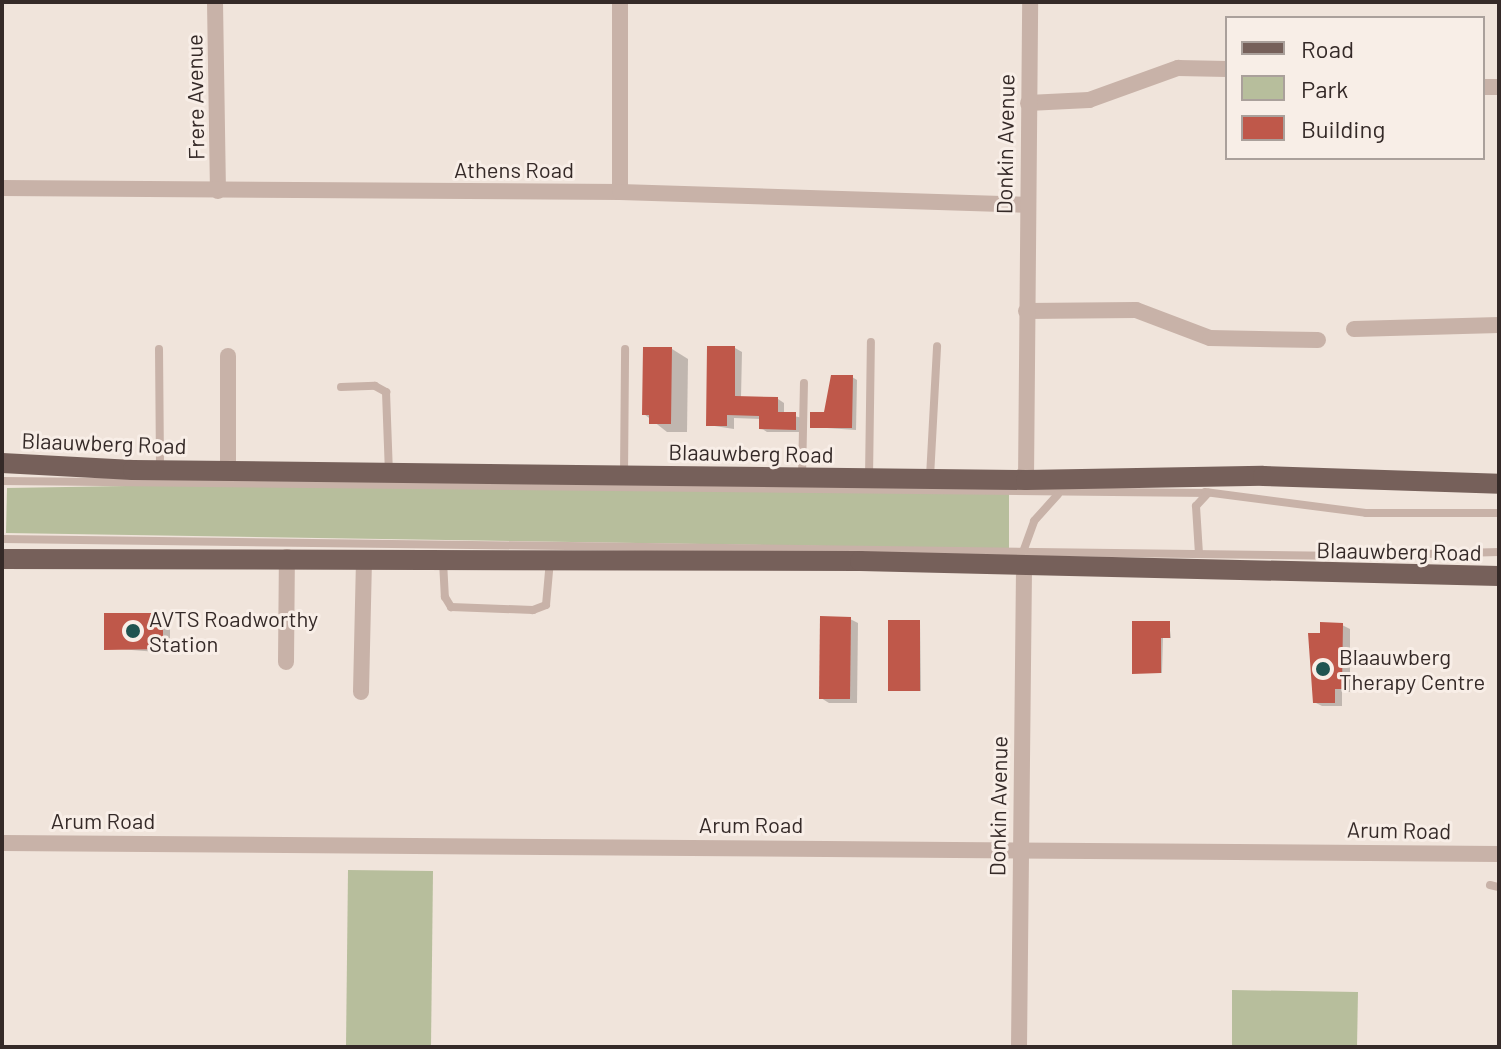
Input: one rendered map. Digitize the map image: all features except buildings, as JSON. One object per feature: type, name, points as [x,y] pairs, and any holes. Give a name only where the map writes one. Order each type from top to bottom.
[{"type":"main road","name":"Blaauwberg Road","points":[[2,463],[228,471],[1026,480],[1263,476],[1499,484]]},
{"type":"main road","name":"Blaauwberg Road","points":[[2,559],[1023,557],[1094,567],[1499,576]]},
{"type":"street","name":"Frere Avenue","points":[[215,2],[218,191]]},
{"type":"street","points":[[620,2],[620,192]]},
{"type":"street","name":"Donkin Avenue","points":[[1026,480],[1030,2]]},
{"type":"street","points":[[1028,103],[1089,100],[1178,68],[1225,69]]},
{"type":"street","name":"Athens Road","points":[[2,188],[620,192],[1026,205]]},
{"type":"street","points":[[1026,311],[1136,310],[1210,338],[1318,340]]},
{"type":"street","points":[[1354,329],[1499,325]]},
{"type":"street","points":[[228,356],[228,471]]},
{"type":"street","points":[[286,662],[287,557]]},
{"type":"street","name":"Donkin Avenue","points":[[1019,1047],[1023,557]]},
{"type":"street","points":[[361,692],[364,558]]},
{"type":"street","name":"Arum Road","points":[[2,843],[1020,848],[1499,854]]},
{"type":"lane","points":[[869,478],[871,342]]},
{"type":"lane","points":[[930,479],[937,346]]},
{"type":"lane","points":[[159,349],[160,470]]},
{"type":"lane","points":[[624,475],[625,349]]},
{"type":"lane","points":[[802,477],[804,383]]},
{"type":"lane","points":[[341,387],[375,386],[386,392],[389,472]]},
{"type":"lane","points":[[1085,478],[1366,513],[1499,513]]},
{"type":"lane","points":[[2,481],[1058,494],[1208,493]]},
{"type":"lane","points":[[1199,554],[1196,506],[1208,493]]},
{"type":"lane","points":[[1023,557],[1034,521],[1058,494]]},
{"type":"lane","points":[[2,539],[1023,557],[1499,552]]},
{"type":"lane","points":[[1094,567],[1199,554]]},
{"type":"lane","points":[[443,558],[445,597],[451,607],[533,610],[546,605],[550,559]]},
{"type":"green space","points":[[185,485],[1009,493],[1009,549],[6,533],[7,488]]},
{"type":"green space","points":[[348,870],[433,871],[431,1047],[346,1047]]},
{"type":"green space","points":[[1232,990],[1358,992],[1357,1047],[1232,1047]]},
{"type":"place","name":"AVTS Roadworthy Station","points":[[133,631]]},
{"type":"place","name":"Blaauwberg Therapy Centre","points":[[1323,669]]}]
